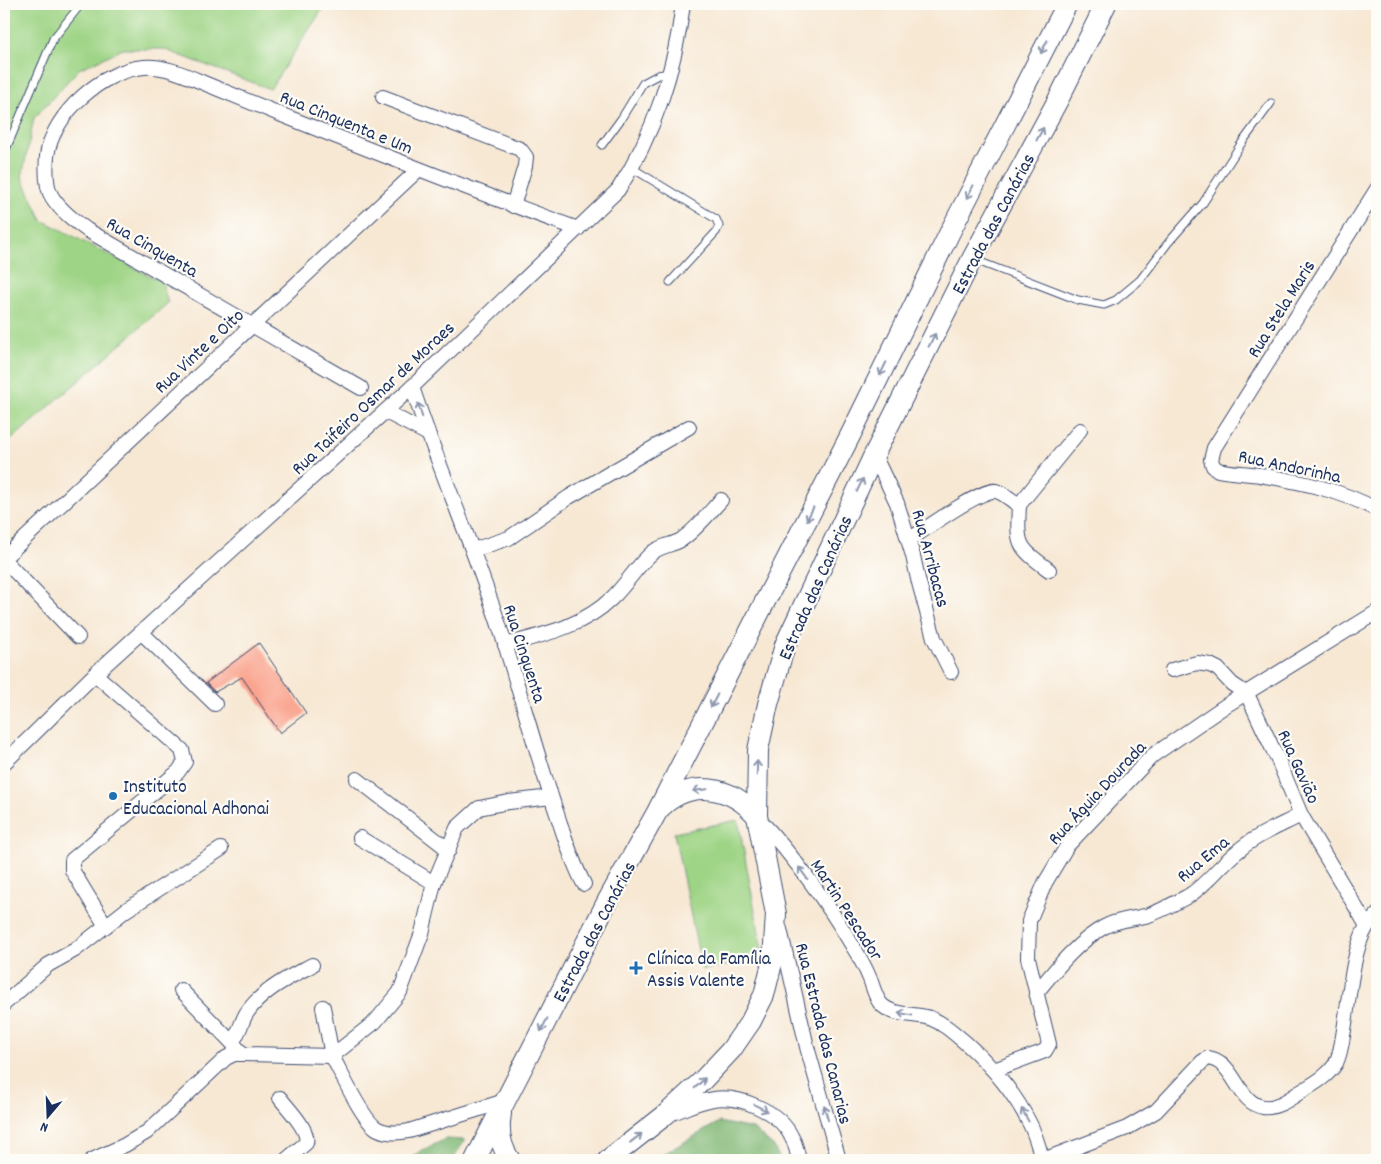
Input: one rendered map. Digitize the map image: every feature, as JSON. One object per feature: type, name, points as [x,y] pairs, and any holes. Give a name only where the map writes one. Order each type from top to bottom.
[{"type":"main road","name":"Estrada das Canárias","points":[[475,1160],[608,900],[657,812],[851,434],[951,230],[1067,4]]},
{"type":"main road","name":"Estrada das Canárias","points":[[608,1160],[664,1116],[702,1081],[731,1050],[751,1021],[764,996],[773,959],[776,914],[757,816],[758,750],[768,704],[785,645],[874,455],[976,250],[1059,98],[1106,4]]},
{"type":"main road","points":[[951,230],[976,250]]},
{"type":"main road","points":[[657,812],[667,802],[680,794],[708,789],[722,791],[736,797],[757,816]]},
{"type":"main road","points":[[504,1105],[499,1124],[500,1140],[510,1160]]},
{"type":"street","name":"Rua Taifeiro Osmar de Moraes","points":[[4,763],[95,674],[386,412],[618,190],[632,168],[656,114],[670,73],[683,4]]},
{"type":"street","name":"Rua Cinquenta e Um","points":[[102,81],[125,71],[143,67],[162,68],[202,82],[418,170],[578,229]]},
{"type":"street","name":"Rua Cinquenta","points":[[102,81],[70,110],[52,138],[46,170],[51,196],[73,219],[87,230],[361,388]]},
{"type":"street","points":[[383,97],[520,149],[526,157],[526,166],[513,206]]},
{"type":"street","name":"Rua Vinte e Oito","points":[[4,559],[418,170]]},
{"type":"street","name":"Rua Stela Maris","points":[[1214,448],[1377,189]]},
{"type":"street","name":"Rua Cinquenta","points":[[412,387],[473,550],[506,645],[551,797],[573,860],[584,884]]},
{"type":"street","points":[[386,412],[428,434]]},
{"type":"street","points":[[473,550],[509,538],[576,493],[689,428]]},
{"type":"street","points":[[1049,570],[1026,553],[1021,544],[1018,533],[1019,505],[1080,430]]},
{"type":"street","name":"Rua Andorinha","points":[[1214,448],[1211,460],[1213,466],[1218,470],[1317,486],[1377,510]]},
{"type":"street","name":"Rua Arribacas","points":[[874,455],[897,504],[934,638],[952,672]]},
{"type":"street","points":[[908,540],[973,499],[990,491],[999,492],[1019,505]]},
{"type":"street","points":[[506,645],[565,627],[585,618],[602,607],[613,598],[652,553],[687,536],[721,500]]},
{"type":"street","points":[[4,559],[78,638]]},
{"type":"street","name":"Rua Águia Dourada","points":[[994,1070],[1045,1051],[1048,1048],[1049,1044],[1028,958],[1029,921],[1044,883],[1067,846],[1152,756],[1225,706],[1377,612]]},
{"type":"street","points":[[142,633],[214,704]]},
{"type":"street","name":"Rua Gavião","points":[[1172,670],[1197,664],[1210,665],[1218,669],[1232,684],[1247,694],[1301,815],[1367,926]]},
{"type":"street","points":[[95,674],[182,750],[185,762],[178,772],[72,860],[72,870],[106,926]]},
{"type":"street","points":[[357,779],[449,850]]},
{"type":"street","points":[[92,1160],[135,1140],[147,1132],[226,1058],[234,1054],[332,1056],[375,1022],[400,992],[422,933],[434,883],[458,828],[480,808],[551,797]]},
{"type":"street","name":"Rua Ema","points":[[1036,993],[1059,965],[1105,926],[1148,915],[1191,894],[1239,850],[1269,831],[1301,815]]},
{"type":"street","name":"Martin Pescador","points":[[757,816],[782,843],[821,897],[852,945],[882,1005],[893,1011],[930,1018],[950,1028],[980,1056],[994,1070],[1018,1104],[1031,1126],[1043,1160]]},
{"type":"street","points":[[360,838],[434,883]]},
{"type":"street","points":[[4,1004],[48,965],[75,950],[126,910],[221,849]]},
{"type":"street","name":"Rua Estrada das Canarias","points":[[776,914],[808,1047],[839,1160]]},
{"type":"street","points":[[1043,1160],[1127,1128],[1156,1110],[1208,1058],[1220,1062],[1247,1098],[1255,1105],[1264,1108],[1274,1106],[1320,1080],[1335,1064],[1341,1047],[1354,963],[1359,944],[1367,926],[1377,915]]},
{"type":"street","points":[[232,1042],[238,1035],[246,1014],[265,994],[280,982],[312,965]]},
{"type":"street","points":[[182,990],[242,1054]]},
{"type":"street","points":[[322,1006],[332,1056],[366,1118],[377,1129],[397,1133],[409,1131],[504,1105]]},
{"type":"street","points":[[280,1098],[307,1136],[306,1144],[286,1160]]},
{"type":"street","points":[[664,1116],[710,1099],[734,1100],[754,1104],[773,1114],[792,1137],[798,1160]]},
{"type":"lane","points":[[4,154],[53,40],[81,4]]},
{"type":"lane","points":[[602,144],[621,119],[643,83],[658,75],[670,73]]},
{"type":"lane","points":[[976,250],[1078,300],[1104,305],[1116,300],[1140,280],[1168,243],[1203,203],[1241,144],[1271,104]]},
{"type":"lane","points":[[632,168],[716,219],[719,226],[716,232],[670,282]]},
{"type":"green space","points":[[4,4],[326,4],[270,89],[163,49],[123,49],[79,69],[34,118],[22,177],[42,220],[162,282],[168,303],[4,446]]},
{"type":"green space","points":[[738,820],[764,959],[702,970],[674,833]]},
{"type":"green space","points":[[719,1122],[753,1129],[775,1148],[779,1160],[653,1160]]},
{"type":"green space","points":[[446,1139],[465,1140],[453,1160],[408,1160],[420,1151]]},
{"type":"building","points":[[259,643],[306,713],[280,733],[242,677],[215,692],[206,683]]},
{"type":"place","name":"Instituto Educacional Adhonai","points":[[113,796]]},
{"type":"place","name":"Clínica da Família Assis Valente","points":[[636,968]]}]
